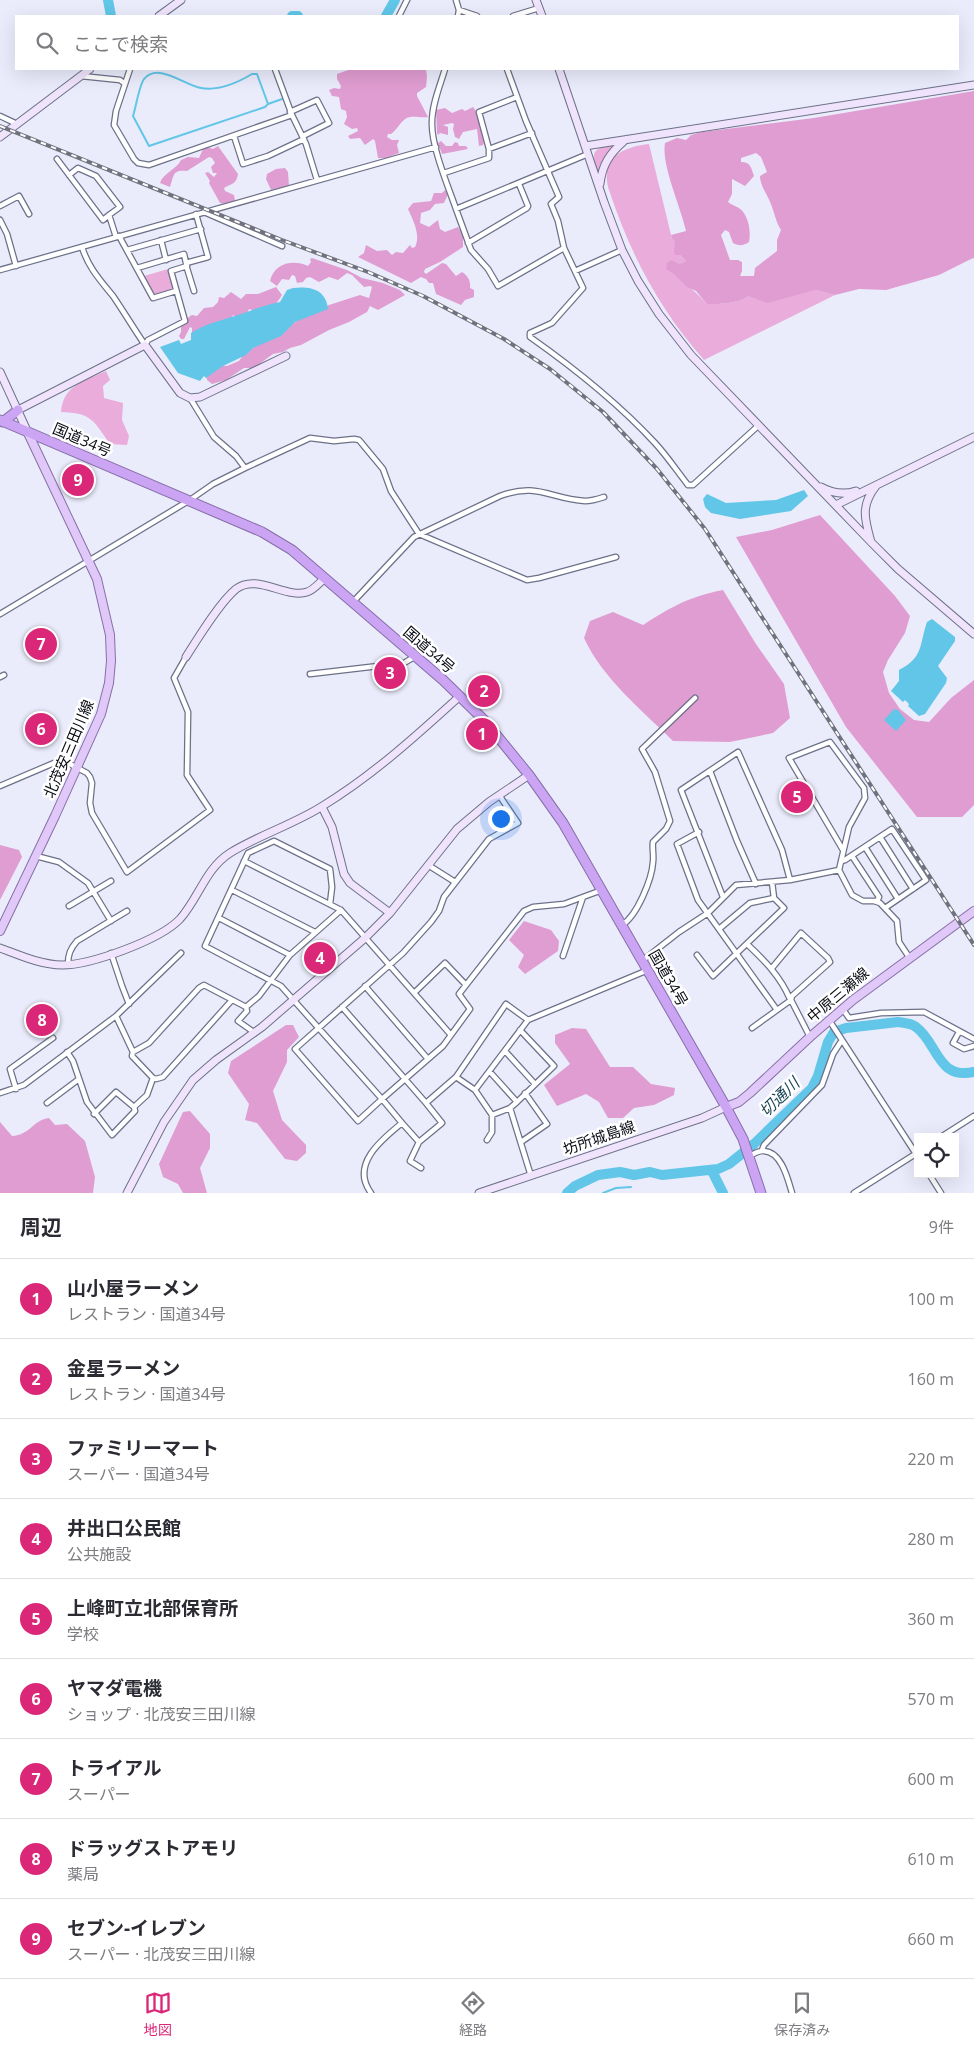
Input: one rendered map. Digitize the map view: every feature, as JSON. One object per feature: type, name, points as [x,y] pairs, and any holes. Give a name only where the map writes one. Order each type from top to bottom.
[{"type":"highway","points":[[2,421],[18,410]]},
{"type":"highway","name":"国道34号","points":[[2,421],[262,532],[292,550],[416,656],[485,721],[529,775],[563,823],[726,1107],[749,1156],[761,1193]]},
{"type":"main road","name":"北茂安三田川線","points":[[0,931],[101,714],[109,683],[111,660],[110,635],[104,605],[89,560],[28,433]]},
{"type":"main road","name":"中原三瀬線","points":[[726,1107],[739,1102],[750,1093],[842,1008],[974,911]]},
{"type":"street","points":[[160,15],[181,0]]},
{"type":"street","points":[[400,15],[407,0]]},
{"type":"street","points":[[456,0],[459,10],[458,15]]},
{"type":"street","points":[[536,0],[542,15]]},
{"type":"street","points":[[516,15],[539,8]]},
{"type":"street","points":[[459,10],[474,15]]},
{"type":"street","points":[[0,137],[89,70]]},
{"type":"street","points":[[130,70],[124,83],[114,125],[138,163],[148,165],[234,136],[291,114],[317,100],[328,123],[268,156],[243,164],[234,136]]},
{"type":"street","points":[[275,70],[291,114],[303,137],[317,180]]},
{"type":"street","points":[[445,70],[432,111],[432,124],[436,147],[471,250],[488,269],[498,286],[500,286],[564,248]]},
{"type":"street","points":[[506,70],[516,97],[560,197],[550,204],[558,221],[564,248],[583,288],[552,323],[529,335],[563,360],[616,406],[654,443],[688,485],[693,485],[759,425]]},
{"type":"street","points":[[559,70],[622,250],[659,314],[685,349],[871,542],[898,569],[974,634]]},
{"type":"street","points":[[80,76],[120,80],[124,83]]},
{"type":"street","points":[[585,146],[974,84]]},
{"type":"street","points":[[444,172],[489,158],[489,149],[479,112],[516,97]]},
{"type":"street","points":[[0,116],[17,124]]},
{"type":"street","points":[[489,149],[532,134]]},
{"type":"street","points":[[599,187],[607,159],[614,149],[625,140]]},
{"type":"street","points":[[0,270],[436,147]]},
{"type":"street","points":[[456,209],[588,154]]},
{"type":"street","points":[[57,159],[103,220],[120,207],[96,176],[78,168],[70,175]]},
{"type":"street","points":[[468,243],[527,208],[528,206],[519,184]]},
{"type":"street","points":[[0,206],[19,196],[29,214]]},
{"type":"street","points":[[204,212],[282,246]]},
{"type":"street","points":[[18,410],[145,345],[148,340],[185,321],[171,271],[208,257],[196,214]]},
{"type":"street","points":[[109,216],[118,236],[153,298],[176,291]]},
{"type":"street","points":[[0,220],[7,234],[16,266]]},
{"type":"street","points":[[127,250],[201,229]]},
{"type":"street","points":[[161,240],[166,260]]},
{"type":"street","points":[[82,247],[94,273],[112,295],[180,393],[190,398],[214,437],[245,468]]},
{"type":"street","points":[[575,271],[622,250]]},
{"type":"street","points":[[137,268],[184,254],[194,291]]},
{"type":"street","points":[[190,398],[200,397],[286,356]]},
{"type":"street","points":[[0,372],[28,433]]},
{"type":"street","points":[[836,505],[974,437]]},
{"type":"street","points":[[0,614],[190,500],[213,484],[310,438],[334,441],[359,440],[383,469],[391,491],[419,534],[530,580],[616,557]]},
{"type":"street","points":[[814,482],[824,489],[836,492],[848,493],[869,488]]},
{"type":"street","points":[[871,542],[864,518],[870,493],[878,484]]},
{"type":"street","points":[[353,602],[410,541],[419,534],[511,492],[539,490],[583,500],[604,497]]},
{"type":"street","points":[[0,786],[54,763],[68,763],[87,773],[92,783],[90,803],[92,812],[127,872],[210,810],[187,775],[188,712],[174,678],[209,622],[236,589],[249,584],[301,593],[311,590],[325,578]]},
{"type":"street","points":[[310,674],[404,663],[416,656]]},
{"type":"street","points":[[0,948],[39,962],[76,964],[154,937],[170,928],[186,911],[214,867],[228,854],[322,806],[398,753],[460,696]]},
{"type":"street","points":[[622,925],[626,923],[635,909],[651,876],[654,855],[652,844],[670,821],[654,772],[642,749],[695,698]]},
{"type":"street","points":[[843,850],[788,758],[830,742],[864,788],[865,802],[849,827],[839,870],[852,895],[867,902],[877,901]]},
{"type":"street","points":[[722,897],[681,790],[738,752],[782,850],[790,880]]},
{"type":"street","points":[[710,771],[756,884]]},
{"type":"street","points":[[127,1193],[164,1122],[193,1080],[216,1060],[255,1033],[365,938],[390,913],[457,829],[499,795],[529,775]]},
{"type":"street","points":[[499,795],[518,823],[489,839],[444,897],[439,911],[431,922],[403,953],[295,1049],[358,1121],[443,1046],[470,1009],[459,994],[524,910],[532,907],[564,904],[602,890]]},
{"type":"street","points":[[322,806],[332,827],[344,874],[350,883],[390,913]]},
{"type":"street","points":[[841,861],[852,856],[892,829],[926,880],[884,908]]},
{"type":"street","points":[[698,832],[677,844],[698,900],[777,1010]]},
{"type":"street","points":[[880,837],[913,889]]},
{"type":"street","points":[[330,904],[332,887],[330,869],[274,841],[248,853],[205,946],[282,986],[418,1142]]},
{"type":"street","points":[[865,847],[898,899]]},
{"type":"street","points":[[36,856],[59,862],[88,883],[111,920]]},
{"type":"street","points":[[852,856],[879,897],[877,901]]},
{"type":"street","points":[[244,861],[340,910],[451,1034]]},
{"type":"street","points":[[428,865],[455,882]]},
{"type":"street","points":[[642,961],[708,913],[736,885],[790,880],[839,870]]},
{"type":"street","points":[[69,906],[110,881]]},
{"type":"street","points":[[697,955],[713,976],[737,955],[784,908],[774,898],[772,882]]},
{"type":"street","points":[[232,890],[315,932]]},
{"type":"street","points":[[563,956],[584,897]]},
{"type":"street","points":[[719,929],[750,903],[774,898]]},
{"type":"street","points":[[877,901],[899,924],[899,942],[909,957]]},
{"type":"street","points":[[246,1007],[259,996],[290,955],[340,910]]},
{"type":"street","points":[[68,964],[72,947],[77,941],[126,911]]},
{"type":"street","points":[[219,918],[290,955]]},
{"type":"street","points":[[752,1028],[791,1000],[792,996],[830,962],[801,934],[772,968]]},
{"type":"street","points":[[747,944],[772,968],[784,985],[810,1036]]},
{"type":"street","points":[[111,953],[130,1004]]},
{"type":"street","points":[[0,1093],[24,1085],[116,1016],[181,953]]},
{"type":"street","points":[[414,993],[445,963],[466,986]]},
{"type":"street","points":[[475,1090],[528,1020],[648,970]]},
{"type":"street","points":[[133,1052],[149,1043],[199,988],[204,985],[246,1007]]},
{"type":"street","points":[[365,986],[428,1059]]},
{"type":"street","points":[[116,1016],[133,1052],[132,1056],[156,1080],[163,1077],[232,1000]]},
{"type":"street","points":[[426,1103],[456,1077],[506,1004],[528,1020]]},
{"type":"street","points":[[246,1007],[247,1012],[238,1021],[255,1033]]},
{"type":"street","points":[[342,1007],[442,1123],[418,1142],[410,1161],[421,1168]]},
{"type":"street","points":[[842,1008],[849,1018],[882,1012],[924,1012],[974,1039]]},
{"type":"street","points":[[829,1020],[914,1149]]},
{"type":"street","points":[[492,1115],[510,1108],[554,1066],[520,1030]]},
{"type":"street","points":[[959,1032],[953,1043],[964,1049],[974,1046]]},
{"type":"street","points":[[16,1089],[10,1068],[53,1038]]},
{"type":"street","points":[[762,1150],[764,1145],[822,1085],[833,1054],[842,1040]]},
{"type":"street","points":[[505,1051],[535,1084]]},
{"type":"street","points":[[67,1052],[73,1061],[87,1102],[94,1114],[112,1135],[135,1111],[134,1107],[147,1095],[153,1078]]},
{"type":"street","points":[[490,1072],[517,1102]]},
{"type":"street","points":[[456,1077],[475,1090],[492,1115],[492,1132],[487,1140]]},
{"type":"street","points":[[47,1103],[79,1080]]},
{"type":"street","points":[[94,1114],[116,1092],[134,1107]]},
{"type":"street","points":[[521,1142],[547,1124],[525,1093]]},
{"type":"street","name":"坊所城島線","points":[[479,1193],[702,1118],[726,1107]]},
{"type":"street","points":[[510,1108],[531,1176]]},
{"type":"street","points":[[947,1133],[974,1116]]},
{"type":"street","points":[[372,1193],[366,1186],[364,1177],[370,1154],[387,1135],[402,1123]]},
{"type":"street","points":[[749,1156],[762,1150],[777,1158],[786,1173],[792,1193]]},
{"type":"street","points":[[854,1193],[914,1156]]},
{"type":"street","points":[[932,1178],[941,1193]]},
{"type":"shaded area","points":[[348,70],[426,70],[426,87],[417,93],[417,96],[428,117],[412,117],[402,122],[387,137],[392,140],[399,140],[397,145],[399,153],[386,158],[378,158],[373,139],[365,145],[360,138],[350,139],[348,136],[358,131],[357,128],[352,129],[344,124],[347,117],[346,111],[341,109],[339,97],[332,96],[329,90],[334,88],[340,89],[341,86],[337,79],[337,74]]},
{"type":"shaded area","points":[[974,91],[974,258],[939,275],[886,290],[859,289],[835,295],[815,290],[767,303],[749,296],[734,302],[707,304],[696,291],[687,287],[666,269],[667,263],[671,260],[679,264],[686,261],[680,255],[675,255],[675,242],[671,235],[686,231],[666,163],[665,143],[677,138],[686,140],[691,135],[702,132],[814,118]],"holes":[[[756,153],[761,157],[767,172],[760,176],[761,184],[771,203],[781,230],[777,240],[777,251],[755,268],[754,276],[740,276],[742,262],[730,260],[721,235],[725,230],[729,232],[733,243],[741,245],[749,242],[750,233],[745,215],[739,208],[728,202],[732,194],[732,179],[745,186],[754,176],[750,166],[747,163],[741,162],[741,158]]]},
{"type":"shaded area","points":[[473,107],[481,125],[483,145],[479,146],[477,129],[463,132],[459,139],[455,137],[454,124],[452,123],[443,125],[448,127],[448,135],[440,133],[438,135],[436,110],[445,108],[452,113],[462,109],[465,111]]},
{"type":"shaded area","points":[[441,141],[446,146],[452,146],[455,142],[459,146],[466,146],[468,149],[442,154],[438,143]]},
{"type":"shaded area","points":[[649,144],[672,239],[675,242],[675,255],[680,255],[686,261],[679,264],[674,273],[707,304],[734,302],[749,296],[815,290],[835,295],[704,360],[673,321],[647,279],[616,211],[608,187],[608,168],[616,155],[640,145]]},
{"type":"shaded area","points":[[218,146],[238,174],[235,182],[224,188],[225,191],[234,195],[235,201],[225,204],[220,203],[205,173],[208,172],[214,177],[217,173],[213,173],[211,167],[215,163],[209,157],[187,171],[176,172],[170,187],[160,183],[164,176],[181,160],[188,157],[199,158],[203,149],[207,147],[213,149]]},
{"type":"shaded area","points":[[607,146],[615,146],[604,159],[598,173],[594,161],[595,152]]},
{"type":"shaded area","points":[[285,168],[288,172],[289,186],[271,190],[266,179],[267,174],[276,169]]},
{"type":"shaded area","points":[[445,190],[448,194],[444,203],[435,204],[430,210],[421,213],[420,223],[429,227],[438,220],[440,229],[445,232],[458,227],[463,235],[463,247],[425,269],[424,272],[426,274],[442,263],[446,264],[456,276],[462,272],[469,281],[470,288],[474,290],[474,297],[465,300],[461,305],[436,294],[433,283],[429,283],[426,279],[421,277],[411,283],[358,257],[364,253],[366,245],[377,251],[387,250],[392,255],[396,252],[403,253],[410,245],[412,248],[415,247],[417,233],[408,209],[413,203],[431,201],[434,193],[442,193]]},
{"type":"shaded area","points":[[312,258],[347,270],[362,278],[383,283],[400,290],[405,295],[378,310],[370,306],[367,312],[349,322],[301,345],[273,354],[254,368],[244,368],[226,380],[212,384],[207,380],[206,375],[220,365],[227,366],[239,361],[244,354],[278,331],[326,306],[360,295],[369,298],[372,287],[364,287],[352,275],[347,273],[338,280],[329,277],[319,282],[310,277],[306,278],[303,282],[297,283],[295,276],[292,275],[289,280],[282,279],[277,286],[270,281],[272,275],[280,266],[296,263],[308,266]]},
{"type":"shaded area","points":[[168,269],[174,289],[154,295],[144,276]]},
{"type":"shaded area","points":[[276,287],[282,295],[276,304],[252,312],[251,309],[248,310],[249,313],[236,317],[233,315],[232,318],[192,335],[192,328],[190,327],[184,339],[181,339],[179,336],[181,325],[188,317],[192,315],[197,316],[204,308],[213,307],[218,302],[219,297],[224,298],[231,292],[241,299],[246,294],[258,294]]},
{"type":"shaded area","points":[[106,371],[110,380],[103,386],[104,398],[123,403],[122,420],[129,436],[127,445],[110,444],[91,419],[86,416],[61,412],[66,396],[76,385]]},
{"type":"shaded area","points":[[820,515],[895,596],[910,616],[905,633],[888,660],[883,672],[889,693],[900,709],[914,720],[929,722],[951,698],[974,680],[974,805],[962,817],[917,817],[846,727],[736,537],[772,530]]},
{"type":"shaded area","points":[[723,590],[756,644],[784,684],[790,718],[773,733],[730,742],[673,741],[612,680],[601,667],[584,638],[590,621],[613,612],[643,625],[681,603]]},
{"type":"shaded area","points":[[0,845],[19,850],[22,857],[0,900]]},
{"type":"shaded area","points":[[524,921],[551,930],[559,941],[558,951],[525,974],[518,967],[524,955],[509,940]]},
{"type":"shaded area","points":[[286,1025],[293,1025],[299,1037],[287,1050],[287,1062],[273,1091],[282,1120],[306,1145],[306,1153],[297,1161],[285,1159],[257,1123],[245,1120],[249,1104],[228,1073],[231,1061]]},
{"type":"shaded area","points":[[572,1028],[586,1029],[610,1067],[633,1067],[651,1084],[675,1088],[674,1095],[654,1105],[634,1108],[623,1118],[608,1118],[599,1102],[586,1094],[557,1106],[544,1085],[570,1064],[555,1043],[555,1035]]},
{"type":"shaded area","points":[[190,1111],[210,1134],[210,1148],[200,1168],[207,1193],[183,1193],[178,1184],[163,1177],[159,1164],[183,1112]]},
{"type":"shaded area","points":[[49,1118],[55,1125],[67,1124],[85,1141],[95,1177],[93,1193],[0,1193],[0,1122],[12,1136],[23,1133],[44,1119]]},
{"type":"water","points":[[311,288],[321,293],[327,302],[328,309],[295,322],[281,336],[253,348],[246,355],[223,366],[206,378],[204,376],[200,381],[178,373],[160,347],[179,340],[181,344],[191,340],[191,333],[207,325],[280,302],[287,290]]},
{"type":"water","points":[[804,490],[808,496],[791,511],[740,519],[711,513],[705,507],[703,499],[707,494],[726,503],[776,500]]},
{"type":"water","points":[[932,619],[955,637],[955,641],[938,666],[947,678],[946,683],[925,714],[919,716],[908,706],[909,704],[905,700],[903,702],[891,691],[899,681],[899,670],[917,655],[927,622]]},
{"type":"water","points":[[894,709],[898,710],[906,720],[896,731],[884,720]]},
{"type":"waterway","points":[[108,0],[111,15]]},
{"type":"waterway","points":[[387,15],[395,0]]},
{"type":"waterway","points":[[268,104],[265,107],[149,146],[133,116],[142,82],[150,74],[156,73],[171,76],[194,86],[207,89],[227,86],[252,74],[257,74],[268,104],[282,99]]},
{"type":"waterway","name":"切通川","points":[[567,1193],[575,1186],[598,1175],[620,1172],[634,1175],[650,1172],[662,1175],[718,1169],[729,1164],[754,1144],[812,1088],[818,1076],[828,1042],[834,1032],[846,1028],[898,1022],[907,1023],[916,1027],[923,1034],[939,1058],[952,1071],[962,1073],[974,1072]]},
{"type":"waterway","points":[[712,1171],[723,1193]]},
{"type":"waterway","points":[[603,1193],[616,1188],[631,1187]]},
{"type":"railway","points":[[0,126],[282,240],[368,272],[423,296],[504,339],[550,369],[603,412],[657,469],[705,529],[974,945]]},
{"type":"place","name":"セブン-イレブン","points":[[78,480]]},
{"type":"place","name":"トライアル","points":[[41,644]]},
{"type":"place","name":"ファミリーマート","points":[[390,673]]},
{"type":"place","name":"金星ラーメン","points":[[484,691]]},
{"type":"place","name":"ヤマダ電機","points":[[41,729]]},
{"type":"place","name":"山小屋ラーメン","points":[[482,734]]},
{"type":"place","name":"上峰町立北部保育所","points":[[797,797]]},
{"type":"place","name":"井出口公民館","points":[[320,958]]},
{"type":"place","name":"ドラッグストアモリ","points":[[42,1020]]}]
